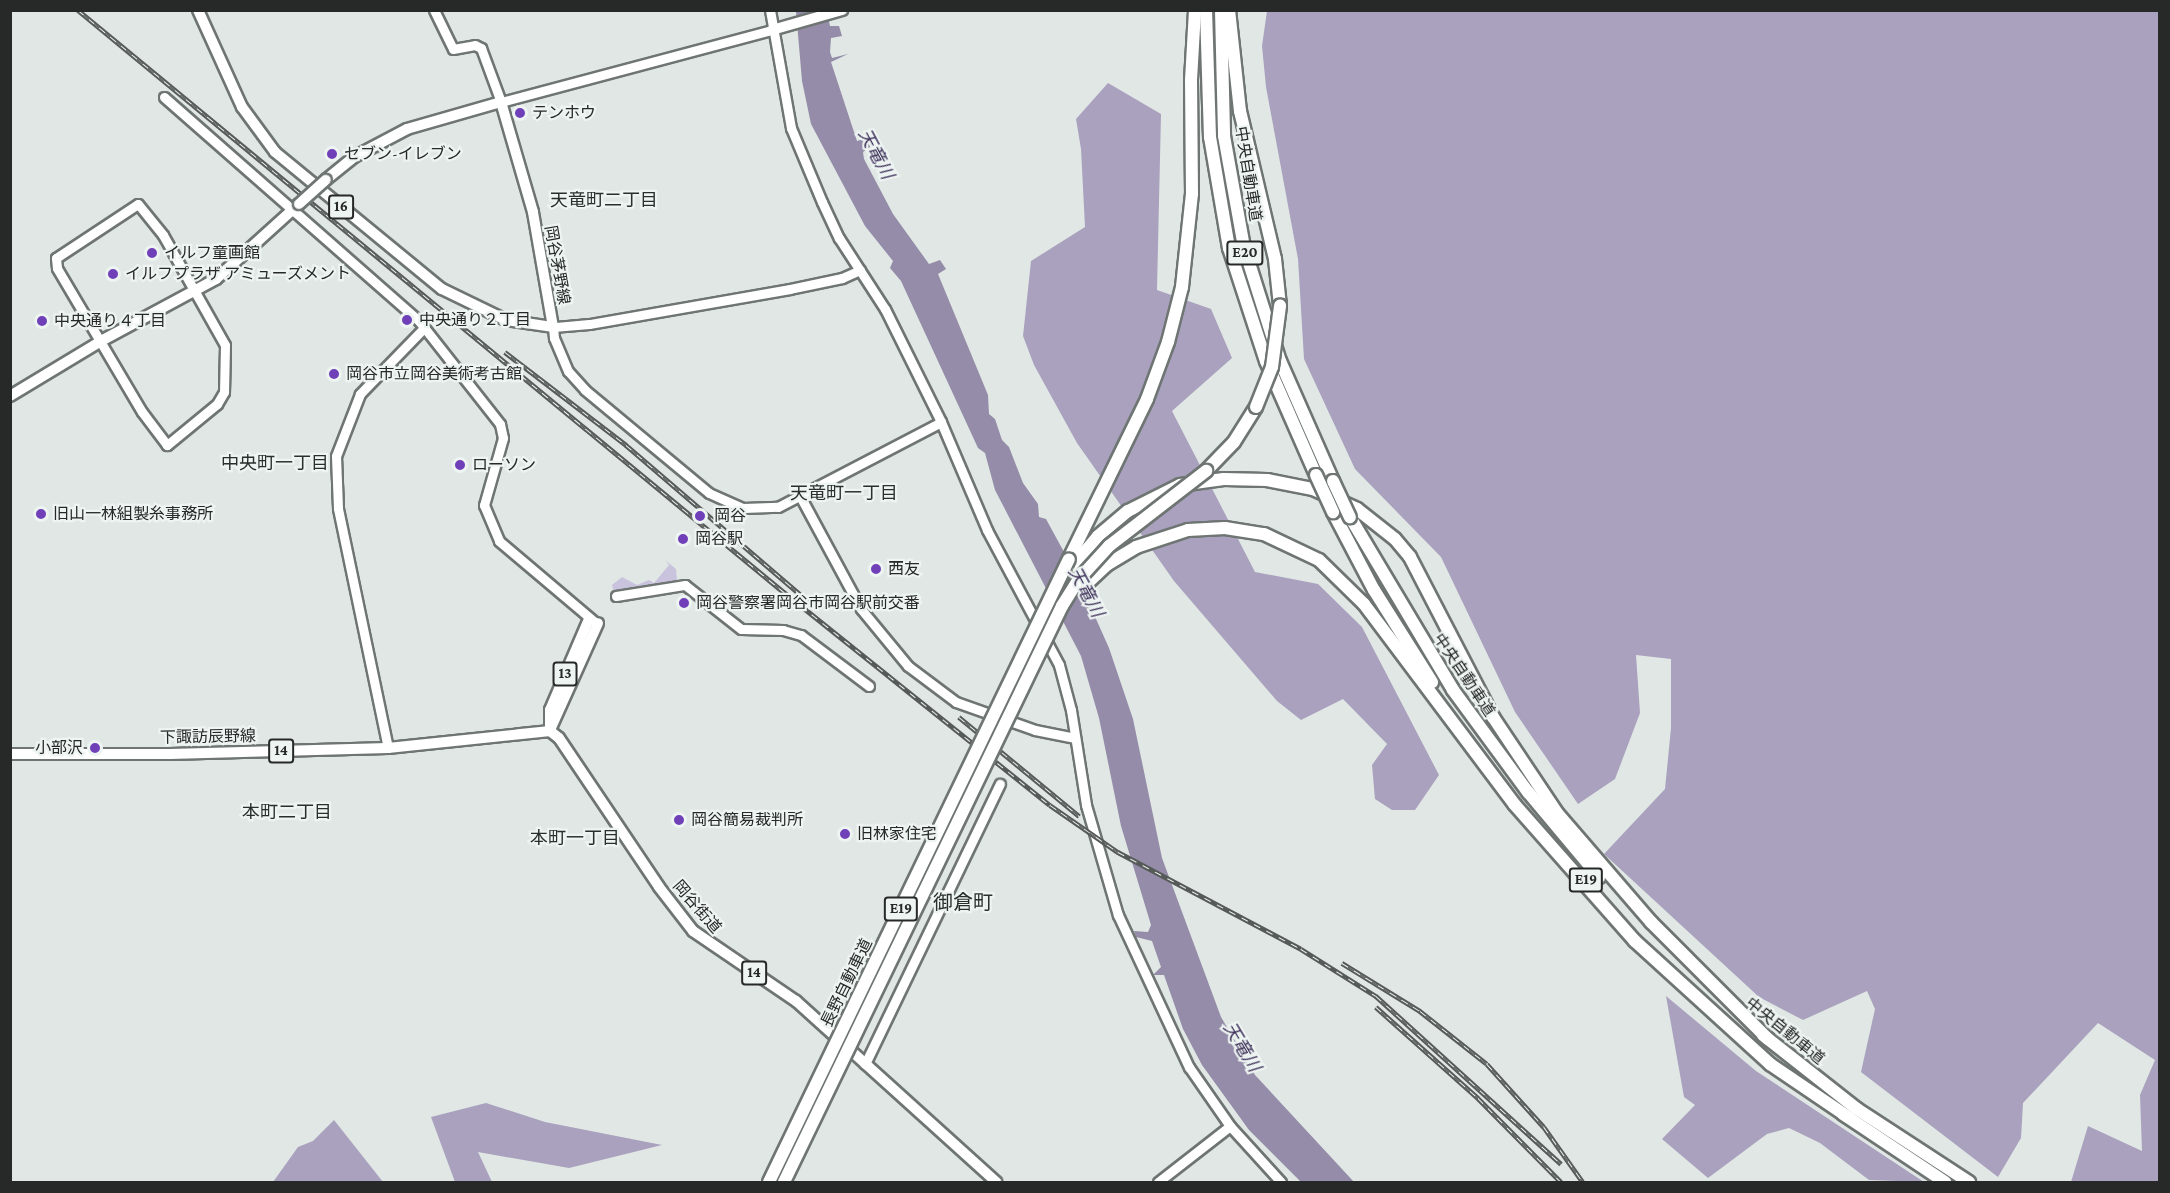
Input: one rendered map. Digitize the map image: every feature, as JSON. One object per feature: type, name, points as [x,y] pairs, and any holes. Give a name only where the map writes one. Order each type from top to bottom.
[{"type":"highway","points":[[1033,635],[1138,418],[1168,342],[1187,258],[1192,194],[1191,123],[1195,10]]},
{"type":"highway","name":"中央自動車道","points":[[1206,10],[1210,137],[1229,248],[1266,361],[1333,512],[1374,590],[1431,680],[1512,791],[1567,859],[1639,938],[1703,999],[1771,1059],[1848,1117],[1928,1165],[1969,1182]]},
{"type":"highway","name":"中央自動車道","points":[[1221,10],[1224,136],[1244,247],[1280,361],[1350,517],[1430,655],[1528,792],[1648,928],[1713,992],[1768,1039],[1928,1165],[1945,1182]]},
{"type":"highway","points":[[1044,643],[1062,606],[1099,556],[1204,476],[1234,442],[1256,407],[1272,367],[1280,306],[1275,259],[1239,111],[1229,10]]},
{"type":"highway","points":[[1033,635],[1073,566],[1098,536],[1144,501],[1204,476],[1267,480],[1313,489],[1357,509],[1395,539],[1424,578],[1493,717],[1557,813],[1651,921],[1768,1039]]},
{"type":"highway","points":[[1044,643],[1094,576],[1128,551],[1170,534],[1225,528],[1264,534],[1302,550],[1335,572],[1381,624],[1515,805],[1612,917],[1733,1033],[1802,1087],[1848,1117]]},
{"type":"highway","name":"長野自動車道","points":[[769,1182],[1033,635]]},
{"type":"highway","name":"長野自動車道","points":[[784,1182],[1044,643]]},
{"type":"main road","name":"岡谷茅野線","points":[[198,10],[242,107],[275,152],[442,289],[506,320],[553,327],[533,212],[501,102]]},
{"type":"main road","points":[[776,29],[842,10]]},
{"type":"main road","name":"16","points":[[10,396],[101,341],[194,292],[230,270],[295,207],[354,157],[407,129],[501,102]]},
{"type":"main road","name":"13","points":[[550,730],[594,621]]},
{"type":"main road","name":"下諏訪辰野線","points":[[10,754],[170,754],[388,748],[550,730]]},
{"type":"main road","name":"岡谷街道","points":[[550,730],[693,930],[712,946],[787,994],[996,1182]]},
{"type":"street","points":[[434,10],[453,50],[475,45],[481,48],[501,102],[776,29]]},
{"type":"street","points":[[770,10],[776,29],[791,128],[839,238],[885,309],[941,422],[987,530],[1051,646],[1065,685],[1086,805],[1118,915],[1189,1067],[1230,1126],[1281,1182]]},
{"type":"street","points":[[164,97],[295,207],[424,328],[500,424],[502,438],[484,505],[499,541],[594,621]]},
{"type":"street","points":[[138,204],[151,215],[225,345],[224,392],[217,404],[167,445],[148,422],[101,341],[57,268],[56,258],[130,207],[138,204]]},
{"type":"street","points":[[860,270],[842,278],[790,289],[589,324],[553,327],[559,355],[585,390],[709,493],[731,504],[762,510],[800,496],[941,422]]},
{"type":"street","points":[[388,748],[338,508],[336,456],[360,394],[424,328]]},
{"type":"street","points":[[800,496],[861,609],[909,666],[956,702],[1035,730],[1075,738]]},
{"type":"street","points":[[615,596],[685,585],[741,628],[783,630],[801,635],[869,686]]},
{"type":"street","points":[[865,1064],[1000,784]]},
{"type":"street","points":[[1158,1182],[1230,1126]]},
{"type":"shaded area","points":[[796,11],[827,11],[830,26],[839,26],[842,36],[831,38],[830,52],[832,58],[848,54],[831,62],[857,141],[867,138],[870,147],[863,152],[864,159],[893,214],[929,264],[940,260],[946,269],[938,274],[988,395],[989,414],[995,419],[1002,440],[1009,447],[1023,483],[1038,504],[1039,517],[1046,519],[1076,574],[1109,648],[1133,719],[1162,858],[1221,1017],[1255,1075],[1354,1182],[1301,1182],[1249,1130],[1202,1065],[1183,1029],[1164,975],[1153,975],[1161,967],[1152,941],[1136,937],[1134,931],[1148,932],[1151,925],[1121,826],[1099,718],[1081,656],[995,490],[985,453],[978,448],[901,281],[890,268],[893,261],[865,226],[811,124],[802,81]]},
{"type":"shaded area","points":[[1267,11],[2159,11],[2159,1182],[2071,1182],[2088,1126],[2142,1151],[2140,1095],[2155,1060],[2098,1023],[2023,1103],[2021,1138],[1998,1177],[1861,1072],[1875,1009],[1867,991],[1803,1020],[1759,997],[1604,854],[1665,789],[1671,728],[1671,659],[1636,655],[1640,713],[1615,779],[1578,804],[1515,712],[1441,557],[1355,469],[1304,359],[1298,259],[1266,87],[1262,46]]},
{"type":"shaded area","points":[[1108,83],[1161,114],[1157,290],[1211,309],[1232,358],[1172,411],[1255,572],[1318,584],[1362,627],[1439,775],[1415,810],[1392,810],[1375,799],[1372,765],[1387,744],[1343,699],[1301,720],[1277,701],[1174,581],[1077,443],[1034,365],[1023,336],[1031,261],[1085,227],[1081,149],[1076,119]]},
{"type":"shaded area","points":[[665,560],[676,569],[677,581],[614,593],[612,585],[622,577],[637,585],[649,580],[654,583],[669,565]]},
{"type":"shaded area","points":[[1666,996],[1756,1071],[1924,1182],[1869,1180],[1820,1143],[1789,1128],[1767,1134],[1708,1178],[1662,1139],[1695,1105],[1684,1097]]},
{"type":"shaded area","points":[[486,1103],[545,1122],[662,1145],[569,1168],[478,1152],[492,1182],[455,1182],[431,1117]]},
{"type":"shaded area","points":[[334,1120],[383,1182],[273,1182],[298,1147],[313,1141]]},
{"type":"railway","points":[[78,10],[779,588],[1050,805],[1118,852],[1301,949],[1376,996],[1561,1164]]},
{"type":"railway","points":[[505,352],[626,445],[808,601]]},
{"type":"railway","points":[[959,717],[1079,816]]},
{"type":"railway","points":[[1342,963],[1420,1011],[1487,1064],[1544,1127],[1583,1182]]},
{"type":"railway","points":[[1376,1007],[1478,1098],[1561,1182]]},
{"type":"place","name":"テンホウ","points":[[520,113]]},
{"type":"place","name":"セブン-イレブン","points":[[332,154]]},
{"type":"place","name":"イルフ童画館","points":[[152,253]]},
{"type":"place","name":"イルフプラザ アミューズメント","points":[[113,274]]},
{"type":"place","name":"中央通り２丁目","points":[[407,320]]},
{"type":"place","name":"中央通り４丁目","points":[[42,321]]},
{"type":"place","name":"岡谷市立岡谷美術考古館","points":[[334,374]]},
{"type":"place","name":"ローソン","points":[[460,465]]},
{"type":"place","name":"旧山一林組製糸事務所","points":[[41,514]]},
{"type":"place","name":"岡谷","points":[[700,516]]},
{"type":"place","name":"岡谷駅","points":[[683,539]]},
{"type":"place","name":"西友","points":[[876,569]]},
{"type":"place","name":"岡谷警察署岡谷市岡谷駅前交番","points":[[684,603]]},
{"type":"place","name":"小部沢","points":[[95,748]]},
{"type":"place","name":"岡谷簡易裁判所","points":[[679,820]]},
{"type":"place","name":"旧林家住宅","points":[[845,834]]},
{"type":"district","name":"天竜町二丁目","points":[[604,200]]},
{"type":"district","name":"中央町一丁目","points":[[275,463]]},
{"type":"district","name":"天竜町一丁目","points":[[844,493]]},
{"type":"district","name":"本町二丁目","points":[[287,812]]},
{"type":"district","name":"本町一丁目","points":[[575,838]]},
{"type":"district","name":"御倉町","points":[[963,902]]},
{"type":"water label","name":"天竜川","points":[[876,154]]},
{"type":"water label","name":"天竜川","points":[[1086,592]]},
{"type":"water label","name":"天竜川","points":[[1242,1047]]}]
